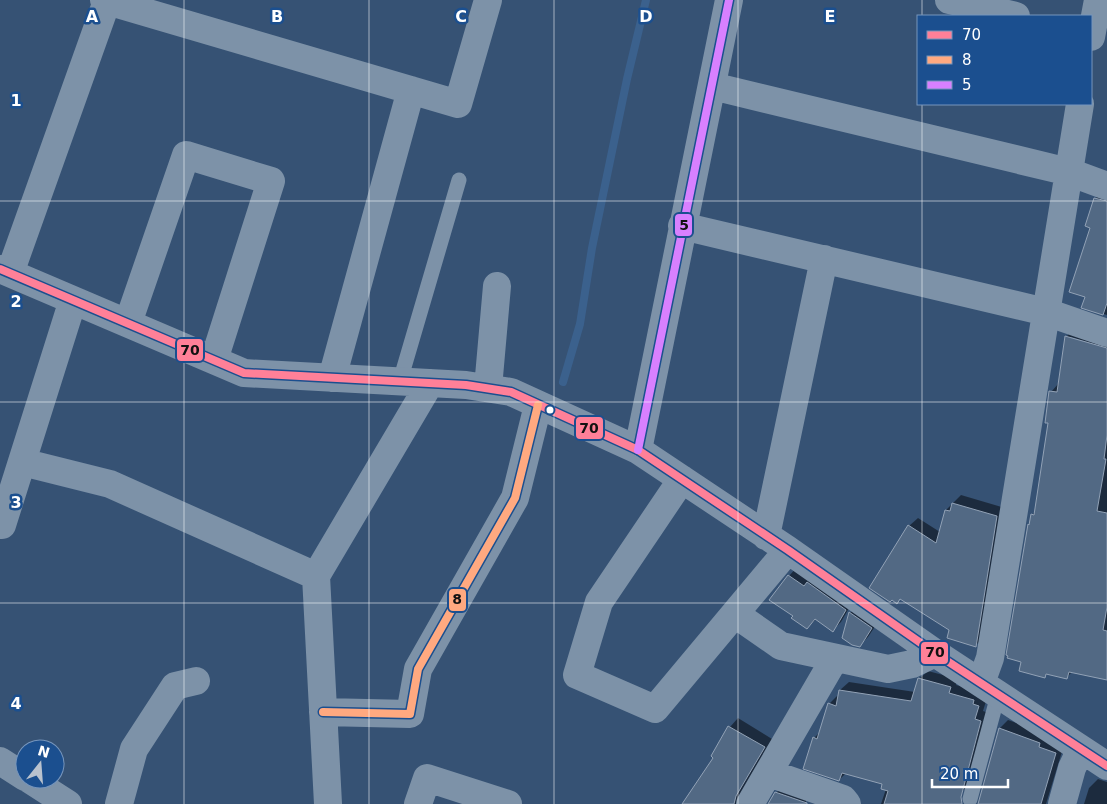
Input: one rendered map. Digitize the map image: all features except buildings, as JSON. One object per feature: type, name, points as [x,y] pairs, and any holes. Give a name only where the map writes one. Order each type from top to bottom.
[{"type":"street","points":[[488,0],[458,104],[106,0],[5,271],[244,373],[466,385],[511,392],[638,450],[777,543],[935,653],[1107,766]]},
{"type":"street","points":[[638,450],[729,0]]},
{"type":"street","points":[[949,0],[1012,15]]},
{"type":"street","points":[[1092,30],[1098,0]]},
{"type":"street","points":[[1092,35],[1107,40]]},
{"type":"street","points":[[712,86],[1069,172],[1107,186]]},
{"type":"street","points":[[332,378],[411,90]]},
{"type":"street","points":[[990,689],[990,658],[1080,105]]},
{"type":"street","points":[[128,323],[186,155],[271,181],[214,360]]},
{"type":"street","points":[[682,226],[1046,312],[1107,333]]},
{"type":"street","points":[[682,480],[599,602],[577,676],[655,709],[735,614],[777,543],[824,259]]},
{"type":"street","points":[[488,388],[497,286]]},
{"type":"street","points":[[0,524],[2,525],[73,300]]},
{"type":"street","points":[[328,804],[316,576],[430,383]]},
{"type":"street","points":[[323,712],[410,714],[418,670],[515,498],[538,405]]},
{"type":"street","points":[[22,462],[110,484],[316,576]]},
{"type":"street","points":[[735,614],[782,646],[835,658],[888,668],[912,664],[935,653]]},
{"type":"street","points":[[750,804],[835,658]]},
{"type":"street","points":[[119,804],[134,749],[176,686],[196,681]]},
{"type":"street","points":[[1062,804],[1072,768],[1082,749]]},
{"type":"street","points":[[0,761],[15,772]]},
{"type":"street","points":[[769,773],[843,799],[847,804]]},
{"type":"street","points":[[418,804],[426,778],[508,804]]},
{"type":"street","points":[[39,789],[68,804]]},
{"type":"lane","points":[[400,381],[459,180]]},
{"type":"lane","points":[[970,799],[990,689]]},
{"type":"waterway","points":[[563,382],[580,324],[592,248],[627,79],[646,0]]},
{"type":"transit line","name":"5","points":[[638,450],[729,0]]},
{"type":"transit line","name":"70","points":[[0,269],[244,373],[466,385],[511,392],[638,450],[788,550],[935,653],[1107,766]]},
{"type":"transit line","name":"8","points":[[323,712],[410,714],[418,669],[515,498],[538,405]]}]
